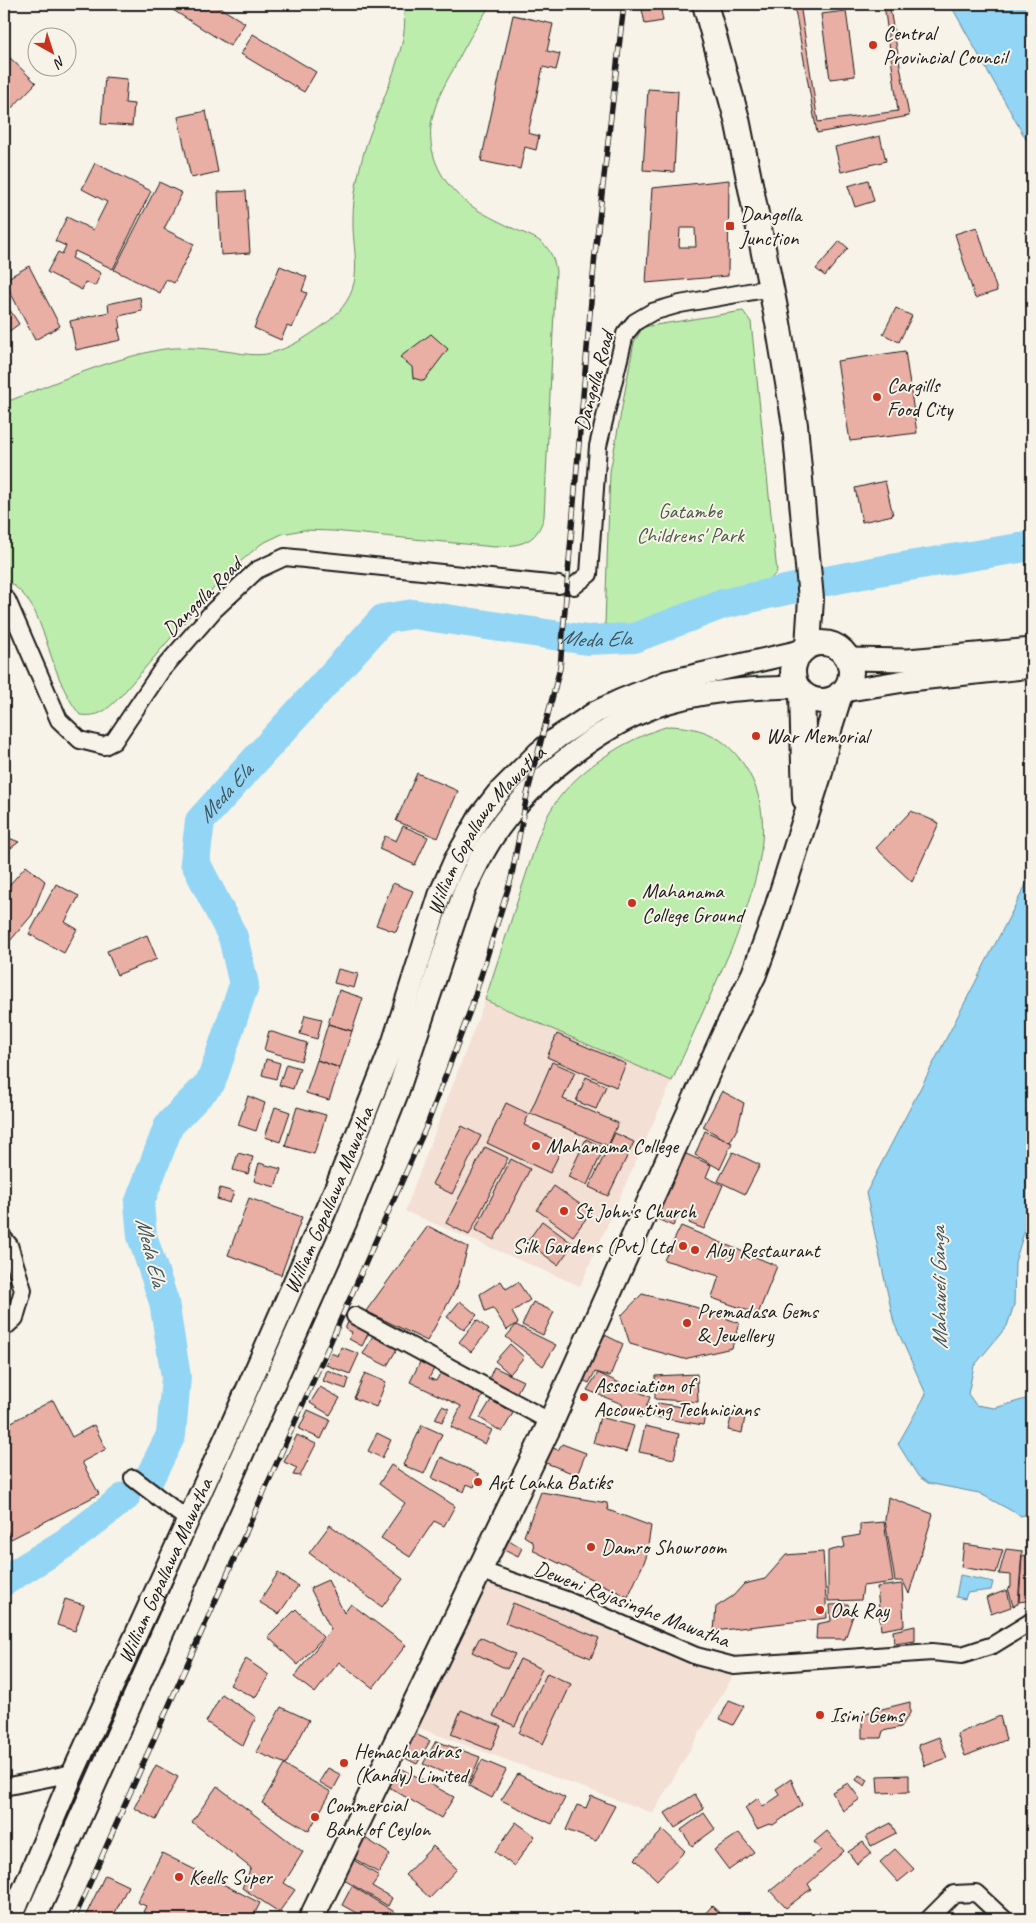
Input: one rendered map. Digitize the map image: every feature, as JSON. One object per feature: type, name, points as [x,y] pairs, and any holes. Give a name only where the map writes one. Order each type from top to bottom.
[{"type":"highway","points":[[705,4],[737,119],[771,288],[795,425],[812,599],[804,648],[794,662],[793,674],[799,690],[806,815]]},
{"type":"highway","points":[[311,1919],[551,1422],[714,1058],[754,974],[787,879],[842,692],[849,681],[851,670],[812,599]]},
{"type":"highway","points":[[804,648],[818,643],[828,643],[843,654]]},
{"type":"highway","points":[[799,690],[811,699],[821,701],[831,699],[842,692]]},
{"type":"main road","name":"William Gopallawa Mawatha","points":[[12,1919],[73,1773],[336,1187],[393,1043],[440,894],[455,860],[480,816],[498,794],[558,736],[596,712],[666,682],[804,648]]},
{"type":"main road","points":[[842,692],[910,680],[981,663],[1032,648]]},
{"type":"main road","points":[[843,654],[908,660],[1032,667]]},
{"type":"main road","name":"William Gopallawa Mawatha","points":[[35,1919],[345,1224],[398,1091],[464,892],[489,843],[505,820],[527,795],[559,766],[604,732],[639,713],[669,702],[700,695],[759,688],[799,690]]},
{"type":"street","name":"Dangolla Road","points":[[5,599],[59,720],[80,740],[104,746],[114,741],[161,671],[214,610],[257,570],[284,558],[566,585],[589,574],[598,446],[625,334],[635,322],[652,312],[680,304],[771,288]]},
{"type":"street","points":[[4,1239],[9,1245],[23,1290],[15,1318],[4,1328]]},
{"type":"street","points":[[355,1316],[551,1422]]},
{"type":"street","points":[[133,1478],[188,1520]]},
{"type":"street","name":"Deweni Rajasinghe Mawatha","points":[[480,1570],[566,1600],[696,1656],[734,1666],[932,1652],[962,1655],[993,1645],[1032,1621]]},
{"type":"street","points":[[4,1787],[73,1773]]},
{"type":"street","points":[[929,1919],[954,1894],[976,1893],[1004,1919]]},
{"type":"shaded area","name":"Mahanama College","points":[[485,1000],[672,1081],[580,1286],[405,1211]]},
{"type":"shaded area","points":[[487,1583],[563,1610],[692,1665],[733,1676],[653,1813],[416,1727]]},
{"type":"green space","points":[[400,4],[491,4],[466,45],[439,98],[432,120],[431,144],[437,166],[458,195],[483,213],[541,242],[554,261],[556,271],[544,517],[541,526],[532,538],[520,544],[495,547],[333,531],[303,530],[282,534],[261,544],[226,574],[119,698],[102,712],[93,715],[80,715],[68,697],[59,678],[34,610],[24,595],[4,578],[4,403],[99,366],[158,350],[191,348],[254,355],[271,353],[303,339],[335,316],[347,301],[354,282],[356,264],[353,219],[356,185],[364,152],[402,45],[404,14]]},
{"type":"green space","name":"Gatambe Childrens' Park","points":[[743,311],[751,322],[777,572],[768,582],[618,631],[605,624],[610,472],[634,342],[643,327]]},
{"type":"green space","name":"Mahanama College Ground","points":[[669,726],[690,728],[708,733],[732,750],[752,779],[760,801],[762,824],[762,846],[758,870],[744,916],[672,1081],[485,1000],[538,838],[549,813],[559,798],[585,771],[601,759],[635,739]]},
{"type":"water","points":[[950,4],[1032,4],[1032,150]]},
{"type":"water","name":"Mahaweli Ganga","points":[[1032,873],[1032,1207],[1015,1262],[1014,1305],[1007,1326],[974,1366],[968,1394],[976,1405],[995,1408],[1032,1397],[1032,1513],[1021,1516],[979,1493],[928,1483],[918,1476],[898,1444],[926,1394],[894,1323],[866,1193]]},
{"type":"water","points":[[960,1575],[993,1582],[991,1590],[967,1593],[965,1599],[956,1597]]},
{"type":"building","points":[[178,4],[214,4],[245,23],[230,46],[173,10]]},
{"type":"building","points":[[641,4],[660,4],[663,21],[645,24]]},
{"type":"building","name":"Central Provincial Council","points":[[794,4],[889,4],[909,116],[817,133]],"holes":[[[846,11],[855,76],[830,79],[821,14]]]},
{"type":"building","name":"Central Provincial Council","points":[[800,4],[884,4],[898,111],[818,122]]},
{"type":"building","points":[[513,15],[553,24],[547,51],[560,54],[556,70],[543,67],[528,133],[539,136],[536,150],[525,147],[520,169],[481,161]]},
{"type":"building","points":[[253,34],[316,72],[304,92],[241,54]]},
{"type":"building","points":[[4,52],[28,75],[28,78],[31,78],[36,83],[4,116]]},
{"type":"building","points":[[105,77],[127,79],[125,103],[134,104],[132,126],[101,124]]},
{"type":"building","points":[[648,89],[678,91],[674,172],[643,170]]},
{"type":"building","points":[[206,111],[218,172],[191,178],[178,117]]},
{"type":"building","points":[[880,136],[886,161],[841,172],[835,147]]},
{"type":"building","points":[[95,163],[151,191],[113,269],[75,251],[72,258],[101,273],[95,286],[85,282],[82,290],[47,272],[58,252],[62,254],[66,246],[55,241],[67,217],[93,230],[107,202],[82,189]]},
{"type":"building","points":[[729,180],[728,276],[646,283],[652,188]],"holes":[[[680,228],[695,228],[696,247],[679,247]]]},
{"type":"building","points":[[868,180],[874,201],[855,207],[848,186]]},
{"type":"building","points":[[159,182],[182,193],[164,229],[194,244],[174,283],[166,279],[160,293],[114,270]]},
{"type":"building","points":[[246,191],[250,253],[221,255],[218,192]]},
{"type":"building","points":[[977,227],[997,291],[975,298],[955,234]]},
{"type":"building","points":[[840,241],[848,248],[825,276],[816,269]]},
{"type":"building","points":[[29,266],[60,326],[35,340],[4,280]]},
{"type":"building","points":[[280,266],[307,277],[302,291],[307,293],[292,328],[287,326],[281,340],[254,328]]},
{"type":"building","points":[[140,297],[142,311],[119,316],[121,328],[118,328],[121,340],[76,350],[70,321],[109,312],[108,304]]},
{"type":"building","points":[[4,301],[19,324],[4,335]]},
{"type":"building","points":[[896,308],[912,316],[899,342],[883,334]]},
{"type":"building","points":[[431,334],[448,349],[424,381],[413,378],[412,367],[400,357]]},
{"type":"building","name":"Cargills Food City","points":[[905,351],[917,433],[850,441],[837,361]]},
{"type":"building","points":[[885,481],[893,515],[862,522],[855,488]]},
{"type":"building","points":[[417,773],[458,791],[438,838],[396,821]]},
{"type":"building","points":[[911,811],[939,823],[912,882],[876,848]]},
{"type":"building","points":[[403,826],[428,837],[415,865],[379,849],[385,836],[396,841]]},
{"type":"building","points":[[4,836],[19,842],[4,853]]},
{"type":"building","points":[[26,866],[45,881],[32,915],[4,948],[4,891]]},
{"type":"building","points":[[393,883],[413,891],[396,932],[376,925]]},
{"type":"building","points":[[56,884],[79,896],[65,922],[77,929],[64,953],[29,934]]},
{"type":"building","points":[[147,935],[157,959],[117,975],[107,951]]},
{"type":"building","points":[[338,969],[358,974],[354,988],[334,983]]},
{"type":"building","points":[[339,990],[363,998],[352,1031],[328,1024]]},
{"type":"building","points":[[305,1015],[322,1019],[317,1039],[300,1034]]},
{"type":"building","points":[[328,1024],[352,1031],[340,1068],[317,1060]]},
{"type":"building","points":[[269,1031],[307,1043],[301,1061],[264,1050]]},
{"type":"building","points":[[557,1034],[626,1064],[616,1087],[547,1057]]},
{"type":"building","points":[[266,1059],[280,1063],[276,1079],[262,1075]]},
{"type":"building","points":[[317,1060],[340,1068],[329,1100],[306,1093]]},
{"type":"building","points":[[552,1062],[575,1072],[563,1099],[618,1123],[608,1146],[530,1113]]},
{"type":"building","points":[[286,1064],[300,1068],[293,1089],[279,1085]]},
{"type":"building","points":[[586,1077],[606,1086],[596,1109],[576,1101]]},
{"type":"building","points":[[722,1091],[744,1103],[738,1127],[730,1142],[703,1127]]},
{"type":"building","points":[[248,1096],[265,1103],[256,1131],[238,1125]]},
{"type":"building","points":[[506,1103],[529,1114],[524,1125],[564,1144],[550,1173],[487,1143]]},
{"type":"building","points":[[275,1107],[290,1112],[280,1142],[265,1137]]},
{"type":"building","points":[[297,1107],[326,1115],[314,1154],[285,1146]]},
{"type":"building","points":[[462,1126],[481,1136],[452,1194],[432,1184]]},
{"type":"building","points":[[705,1131],[732,1143],[720,1169],[695,1155]]},
{"type":"building","points":[[615,1133],[634,1142],[608,1196],[589,1187]]},
{"type":"building","points":[[586,1139],[604,1148],[587,1185],[568,1177]]},
{"type":"building","points":[[485,1147],[508,1158],[469,1235],[446,1223]]},
{"type":"building","points":[[675,1149],[711,1165],[706,1177],[723,1185],[704,1229],[689,1223],[691,1217],[680,1212],[673,1226],[646,1214]]},
{"type":"building","points":[[733,1152],[760,1165],[745,1194],[718,1181]]},
{"type":"building","points":[[238,1153],[253,1157],[248,1174],[233,1170]]},
{"type":"building","points":[[511,1159],[530,1169],[494,1240],[475,1230]]},
{"type":"building","points":[[259,1163],[281,1169],[275,1187],[254,1181]]},
{"type":"building","name":"St John's Church","points":[[554,1186],[591,1212],[573,1236],[537,1210]]},
{"type":"building","points":[[220,1188],[234,1192],[230,1203],[217,1199]]},
{"type":"building","points":[[249,1198],[302,1217],[281,1275],[228,1255]]},
{"type":"building","points":[[542,1221],[573,1244],[558,1265],[527,1242]]},
{"type":"building","points":[[428,1226],[468,1247],[457,1287],[427,1341],[366,1311]]},
{"type":"building","points":[[681,1226],[777,1266],[758,1314],[712,1298],[719,1276],[664,1260]]},
{"type":"building","points":[[501,1281],[506,1289],[518,1282],[530,1300],[512,1312],[518,1323],[507,1330],[493,1308],[485,1311],[480,1294]]},
{"type":"building","points":[[642,1294],[695,1307],[739,1323],[732,1348],[684,1359],[630,1344],[621,1316]]},
{"type":"building","points":[[460,1301],[477,1315],[464,1330],[447,1317]]},
{"type":"building","points":[[533,1302],[554,1312],[543,1335],[522,1325]]},
{"type":"building","points":[[349,1320],[370,1330],[362,1346],[349,1339],[352,1332],[345,1329]]},
{"type":"building","points":[[477,1320],[489,1330],[471,1352],[459,1342]]},
{"type":"building","points":[[516,1325],[556,1345],[543,1366],[506,1337]]},
{"type":"building","points":[[595,1330],[623,1344],[610,1376],[595,1372],[589,1383],[576,1377]]},
{"type":"building","points":[[374,1334],[398,1347],[387,1366],[363,1354]]},
{"type":"building","points":[[510,1344],[524,1357],[510,1374],[495,1361]]},
{"type":"building","points":[[341,1347],[359,1354],[350,1374],[326,1365],[331,1353],[338,1356]]},
{"type":"building","points":[[421,1360],[435,1367],[429,1378],[436,1381],[442,1370],[485,1391],[471,1420],[492,1430],[485,1444],[451,1427],[461,1406],[410,1382]]},
{"type":"building","points":[[494,1367],[523,1381],[516,1394],[488,1381]]},
{"type":"building","points":[[327,1370],[349,1379],[346,1389],[323,1381]]},
{"type":"building","points":[[365,1373],[386,1382],[376,1407],[354,1398]]},
{"type":"building","points":[[598,1373],[650,1397],[642,1418],[623,1411],[622,1404],[587,1390]]},
{"type":"building","points":[[697,1374],[698,1402],[655,1399],[655,1376]]},
{"type":"building","points":[[320,1387],[340,1398],[330,1415],[310,1403]]},
{"type":"building","points":[[53,1400],[72,1437],[94,1425],[106,1449],[82,1462],[99,1494],[11,1539],[4,1524],[4,1426]]},
{"type":"building","points":[[491,1400],[513,1413],[502,1432],[480,1418]]},
{"type":"building","points":[[658,1403],[706,1411],[703,1425],[649,1416]]},
{"type":"building","points":[[442,1406],[449,1409],[442,1422],[435,1419]]},
{"type":"building","points":[[308,1410],[330,1420],[321,1439],[299,1429]]},
{"type":"building","points":[[732,1414],[745,1417],[742,1433],[728,1430]]},
{"type":"building","points":[[600,1417],[634,1426],[626,1452],[593,1443]]},
{"type":"building","points":[[422,1425],[442,1434],[424,1474],[403,1465]]},
{"type":"building","points":[[645,1426],[679,1434],[674,1459],[639,1452]]},
{"type":"building","points":[[377,1433],[391,1440],[382,1458],[368,1451]]},
{"type":"building","points":[[297,1435],[316,1444],[300,1476],[293,1475],[297,1468],[284,1462]]},
{"type":"building","points":[[562,1444],[586,1453],[577,1475],[541,1461],[548,1446],[558,1450]]},
{"type":"building","points":[[441,1457],[479,1474],[474,1487],[467,1484],[464,1492],[432,1478]]},
{"type":"building","points":[[391,1465],[455,1506],[444,1526],[434,1521],[410,1557],[381,1538],[405,1503],[379,1484]]},
{"type":"building","name":"Damro Showroom","points":[[541,1492],[607,1503],[608,1510],[651,1526],[646,1558],[628,1597],[534,1551],[533,1542],[524,1536]]},
{"type":"building","points":[[888,1497],[933,1514],[909,1594],[903,1581],[895,1581],[885,1520]]},
{"type":"building","points":[[884,1522],[893,1582],[863,1586],[861,1600],[828,1601],[828,1551],[845,1547],[843,1538],[860,1535],[860,1524]]},
{"type":"building","points":[[330,1525],[403,1579],[382,1607],[309,1553]]},
{"type":"building","points":[[1029,1534],[1032,1534],[1032,1600],[1019,1602],[1022,1556],[1029,1554]]},
{"type":"building","points":[[509,1540],[522,1548],[518,1556],[504,1549]]},
{"type":"building","points":[[964,1544],[1003,1550],[996,1573],[961,1567]]},
{"type":"building","points":[[1006,1549],[1022,1551],[1018,1604],[1013,1606],[1008,1588],[1011,1587],[1011,1575],[999,1574]]},
{"type":"building","points":[[823,1552],[827,1618],[714,1631],[716,1607],[733,1596],[744,1584],[765,1579],[786,1555]]},
{"type":"building","points":[[278,1573],[298,1586],[279,1614],[259,1602]]},
{"type":"building","points":[[328,1580],[344,1613],[351,1604],[406,1645],[373,1688],[339,1662],[315,1693],[294,1677],[331,1629],[310,1588]]},
{"type":"building","points":[[902,1584],[904,1626],[881,1630],[877,1587]]},
{"type":"building","points":[[1007,1590],[1011,1607],[991,1614],[986,1598]]},
{"type":"building","points":[[65,1599],[84,1605],[75,1631],[57,1625]]},
{"type":"building","points":[[513,1603],[599,1638],[591,1658],[505,1623]]},
{"type":"building","points":[[848,1604],[849,1610],[855,1610],[845,1639],[816,1639],[817,1624],[831,1621],[830,1605]]},
{"type":"building","points":[[296,1609],[323,1637],[298,1665],[268,1637]]},
{"type":"building","points":[[915,1626],[915,1641],[894,1644],[893,1631]]},
{"type":"building","points":[[480,1637],[515,1654],[507,1669],[472,1652]]},
{"type":"building","points":[[246,1659],[269,1675],[255,1698],[230,1685]]},
{"type":"building","points":[[520,1659],[542,1669],[515,1726],[493,1716]]},
{"type":"building","points":[[547,1673],[571,1684],[543,1744],[519,1733]]},
{"type":"building","points":[[222,1694],[256,1717],[243,1746],[206,1722]]},
{"type":"building","points":[[729,1700],[744,1706],[733,1725],[720,1719]]},
{"type":"building","points":[[910,1702],[910,1713],[901,1727],[883,1731],[881,1738],[862,1738],[862,1714]]},
{"type":"building","points":[[281,1707],[309,1720],[286,1764],[256,1752]]},
{"type":"building","points":[[461,1710],[501,1726],[491,1750],[451,1734]]},
{"type":"building","points":[[1000,1716],[1006,1740],[965,1756],[957,1734]]},
{"type":"building","points":[[409,1731],[430,1741],[417,1764],[397,1754]]},
{"type":"building","points":[[939,1737],[947,1758],[925,1766],[918,1745]]},
{"type":"building","points":[[436,1741],[480,1757],[469,1783],[423,1764]]},
{"type":"building","points":[[482,1760],[506,1770],[492,1798],[469,1786]]},
{"type":"building","points":[[156,1765],[178,1777],[156,1820],[134,1808]]},
{"type":"building","points":[[284,1765],[331,1792],[309,1831],[262,1803]]},
{"type":"building","points":[[399,1767],[454,1797],[441,1818],[387,1786]]},
{"type":"building","points":[[328,1768],[341,1775],[333,1790],[319,1782]]},
{"type":"building","points":[[518,1774],[565,1798],[552,1824],[501,1800]]},
{"type":"building","points":[[859,1775],[868,1780],[865,1786],[856,1780]]},
{"type":"building","points":[[909,1775],[909,1792],[878,1793],[877,1776]]},
{"type":"building","points":[[791,1779],[802,1805],[773,1825],[769,1824],[757,1829],[745,1808],[758,1798],[763,1807],[780,1795],[776,1789]]},
{"type":"building","points":[[848,1783],[860,1799],[843,1811],[832,1792]]},
{"type":"building","points":[[217,1786],[303,1852],[284,1883],[295,1890],[279,1912],[242,1888],[251,1868],[192,1822]]},
{"type":"building","points":[[695,1794],[704,1809],[675,1828],[665,1813]]},
{"type":"building","points":[[591,1796],[615,1806],[596,1841],[566,1830],[577,1805],[586,1808]]},
{"type":"building","points":[[704,1813],[715,1829],[692,1846],[681,1830]]},
{"type":"building","points":[[516,1822],[535,1836],[514,1866],[495,1852]]},
{"type":"building","points":[[891,1823],[896,1833],[871,1846],[866,1836]]},
{"type":"building","points":[[663,1830],[685,1851],[657,1880],[635,1859]]},
{"type":"building","points":[[827,1831],[844,1851],[808,1884],[811,1889],[786,1908],[770,1891],[821,1850],[814,1842]]},
{"type":"building","points":[[739,1833],[754,1852],[729,1870],[714,1850]]},
{"type":"building","points":[[365,1838],[390,1854],[379,1873],[353,1858]]},
{"type":"building","points":[[863,1842],[872,1853],[857,1864],[848,1852]]},
{"type":"building","points":[[433,1846],[457,1869],[430,1898],[405,1875]]},
{"type":"building","points":[[895,1849],[914,1869],[898,1882],[880,1862]]},
{"type":"building","name":"Keells Super","points":[[162,1853],[260,1903],[252,1919],[156,1919],[143,1912],[146,1906],[137,1902]]},
{"type":"building","points":[[349,1857],[379,1876],[372,1886],[392,1898],[388,1906],[339,1877]]},
{"type":"building","points":[[105,1875],[128,1886],[112,1919],[84,1919]]},
{"type":"building","points":[[352,1886],[406,1919],[367,1919],[342,1905]]},
{"type":"building","points":[[712,1906],[726,1919],[700,1919]]},
{"type":"waterway","name":"Meda Ela","points":[[827,581],[1032,546]]},
{"type":"waterway","name":"Meda Ela","points":[[147,1479],[150,1477],[171,1435],[176,1377],[164,1302],[142,1236],[139,1204],[169,1125],[211,1082],[244,985],[233,937],[195,862],[200,821],[383,619],[413,614],[587,640],[634,638],[723,604],[795,588]]},
{"type":"waterway","name":"Meda Ela","points":[[4,1581],[67,1542],[125,1497]]},
{"type":"railway","points":[[74,1919],[427,1125],[471,1008],[511,879],[527,795],[560,668],[595,254],[624,4]]},
{"type":"place","name":"Central Provincial Council","points":[[873,45]]},
{"type":"place","name":"Dangolla Junction","points":[[730,226]]},
{"type":"place","name":"Cargills Food City","points":[[877,397]]},
{"type":"place","name":"War Memorial","points":[[756,736]]},
{"type":"place","name":"Mahanama College Ground","points":[[632,903]]},
{"type":"place","name":"Mahanama College","points":[[536,1146]]},
{"type":"place","name":"St John's Church","points":[[564,1211]]},
{"type":"place","name":"Silk Gardens (Pvt) Ltd","points":[[683,1246]]},
{"type":"place","name":"Aloy Restaurant","points":[[695,1250]]},
{"type":"place","name":"Premadasa Gems & Jewellery","points":[[687,1323]]},
{"type":"place","name":"Association of Accounting Technicians","points":[[584,1397]]},
{"type":"place","name":"Art Lanka Batiks","points":[[478,1482]]},
{"type":"place","name":"Damro Showroom","points":[[591,1547]]},
{"type":"place","name":"Oak Ray","points":[[820,1610]]},
{"type":"place","name":"Isini Gems","points":[[820,1715]]},
{"type":"place","name":"Hemachandras (Kandy) Limited","points":[[344,1763]]},
{"type":"place","name":"Commercial Bank of Ceylon","points":[[315,1817]]},
{"type":"place","name":"Keells Super","points":[[179,1877]]}]
